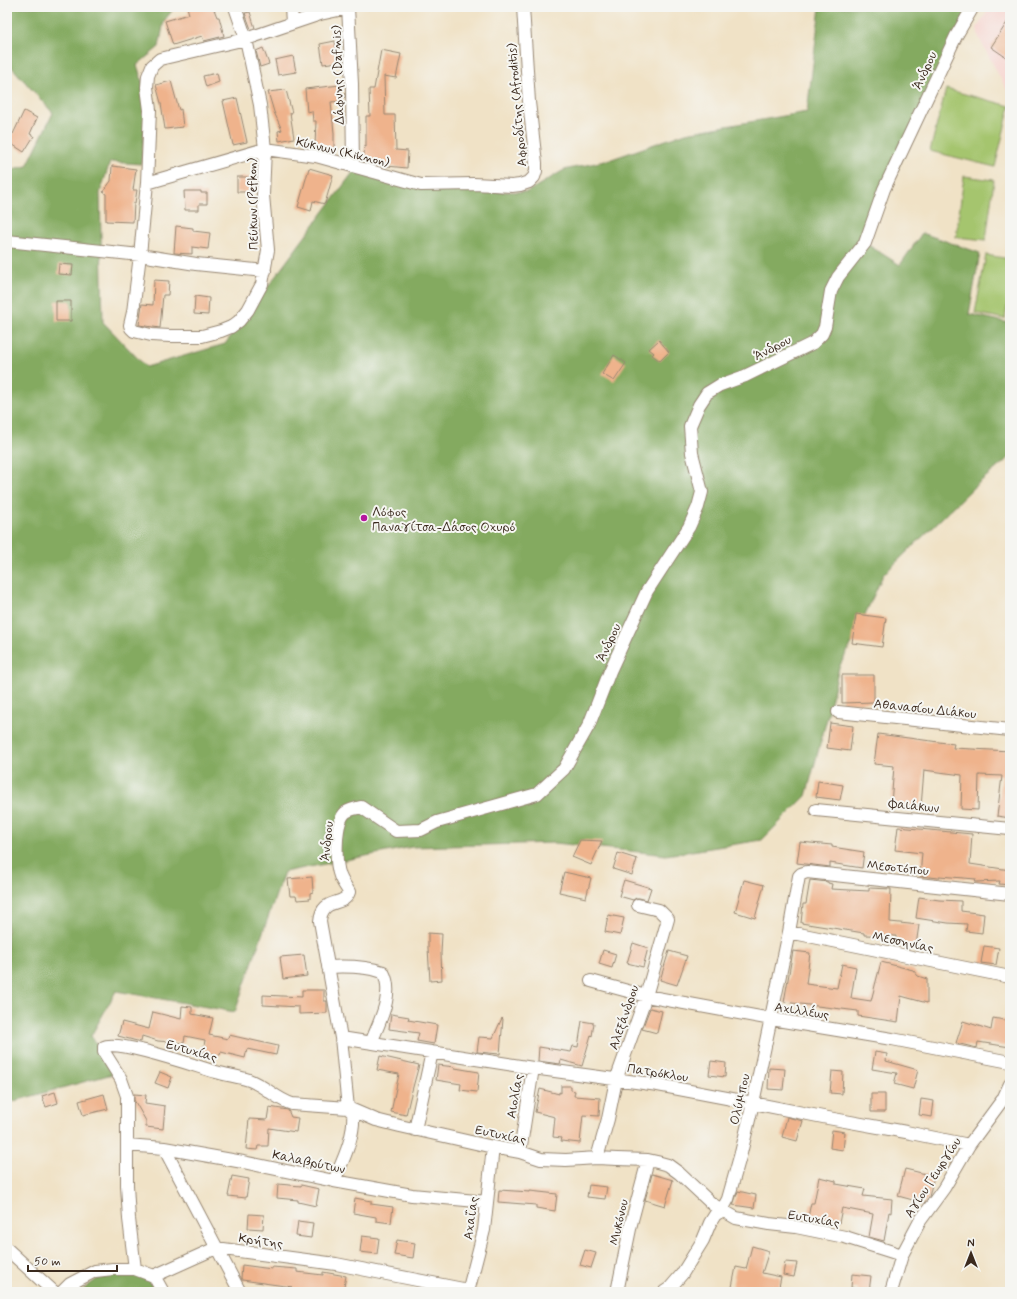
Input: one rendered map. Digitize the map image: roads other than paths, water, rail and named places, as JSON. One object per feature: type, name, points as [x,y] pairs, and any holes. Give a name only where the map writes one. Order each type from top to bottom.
[{"type":"street","name":"Πεύκων (Pefkon)","points":[[140,255],[130,325],[134,331],[170,336],[202,336],[221,331],[231,327],[248,310],[262,284],[268,250],[263,195],[265,149],[260,105],[246,39],[235,7]]},
{"type":"street","points":[[291,7],[292,23]]},
{"type":"street","name":"Αφροδίτης (Afroditis)","points":[[512,186],[529,182],[534,177],[536,171],[523,7]]},
{"type":"street","name":"Άνδρου","points":[[334,1181],[344,1158],[354,1128],[353,1114],[348,1108],[341,1038],[320,921],[323,909],[328,905],[342,900],[348,895],[348,890],[343,884],[340,876],[336,859],[341,819],[349,810],[361,807],[396,831],[421,830],[437,822],[537,794],[564,769],[589,725],[610,671],[647,590],[688,527],[698,506],[702,492],[692,453],[690,426],[699,405],[707,393],[720,385],[745,376],[813,342],[822,334],[825,327],[832,291],[838,277],[865,243],[884,189],[956,36],[973,7]]},
{"type":"street","points":[[140,255],[147,183],[150,110],[147,87],[148,76],[152,66],[160,59],[246,39],[320,14],[348,8]]},
{"type":"street","name":"Δάφνης (Dafnis)","points":[[348,8],[352,84],[353,166]]},
{"type":"street","name":"Κύκνων (Kiknon)","points":[[147,183],[265,149],[316,156],[421,185],[474,184],[512,186]]},
{"type":"street","points":[[7,241],[140,255],[196,264],[265,271]]},
{"type":"street","name":"Αθανασίου Διάκου","points":[[838,712],[1010,730]]},
{"type":"street","name":"Φαιάκων","points":[[816,810],[1010,828]]},
{"type":"street","name":"Μεσοτόπου","points":[[795,890],[799,876],[807,872],[1010,894]]},
{"type":"street","name":"Ολύμπου","points":[[664,1292],[670,1288],[682,1274],[699,1246],[712,1219],[722,1210],[728,1199],[753,1103],[789,932],[795,890]]},
{"type":"street","name":"Αλεξάνδρου","points":[[597,1158],[608,1119],[616,1080],[646,996],[668,918],[660,910],[638,905]]},
{"type":"street","name":"Μεσσηνίας","points":[[789,932],[1010,977]]},
{"type":"street","points":[[328,967],[346,966],[373,969],[383,972],[387,980],[387,995],[382,1014],[371,1043]]},
{"type":"street","name":"Αχιλλέως","points":[[591,981],[646,996],[892,1039],[1010,1062]]},
{"type":"street","name":"Πατρόκλου","points":[[341,1038],[533,1068],[658,1085],[906,1132],[969,1146]]},
{"type":"street","name":"Ευτυχίας","points":[[127,1145],[127,1096],[121,1079],[112,1062],[104,1052],[106,1045],[116,1045],[137,1049],[218,1073],[249,1080],[292,1104],[348,1108],[376,1120],[415,1130],[520,1152],[541,1159],[597,1158],[648,1160],[668,1165],[712,1204],[736,1218],[845,1237],[902,1255]]},
{"type":"street","points":[[415,1130],[432,1052]]},
{"type":"street","name":"Αιολίας","points":[[520,1152],[533,1068]]},
{"type":"street","name":"Αγίου Γεωργίου","points":[[891,1292],[902,1255],[920,1221],[944,1188],[969,1146],[1003,1099],[1010,1084]]},
{"type":"street","points":[[127,1145],[129,1219],[135,1269]]},
{"type":"street","name":"Καλαβρύτων","points":[[127,1145],[164,1148],[412,1195],[487,1202]]},
{"type":"street","name":"Αχαΐας","points":[[468,1291],[484,1230],[493,1147]]},
{"type":"street","points":[[164,1148],[240,1292]]},
{"type":"street","name":"Μυκόνου","points":[[617,1292],[631,1224],[648,1160]]},
{"type":"street","points":[[154,1276],[216,1248]]},
{"type":"street","name":"Κρήτης","points":[[216,1248],[336,1264],[468,1291]]},
{"type":"street","points":[[7,1250],[54,1292]]},
{"type":"street","points":[[62,1292],[70,1284],[95,1271],[113,1269],[135,1269],[154,1276],[163,1292]]},
{"type":"place","name":"Λόφος Παναγίτσα-Δάσος Οχυρό","points":[[364,518]]}]
